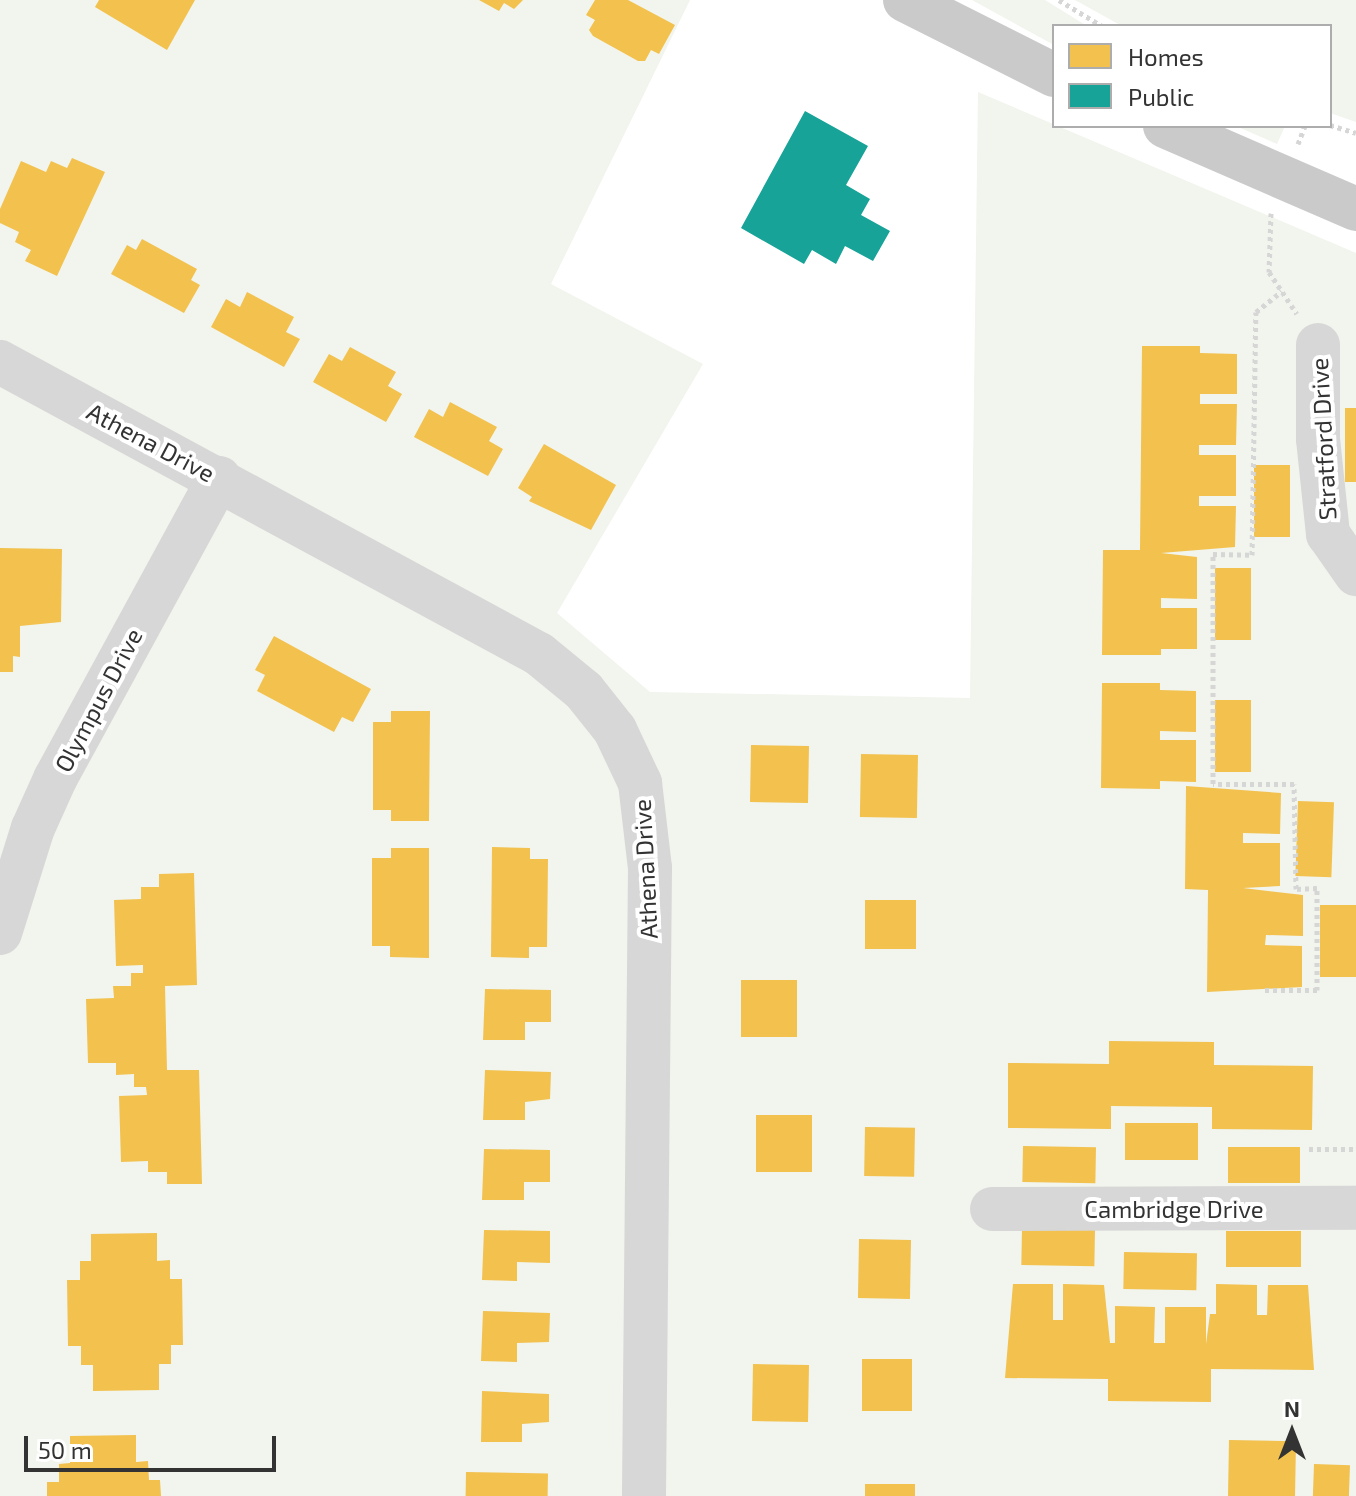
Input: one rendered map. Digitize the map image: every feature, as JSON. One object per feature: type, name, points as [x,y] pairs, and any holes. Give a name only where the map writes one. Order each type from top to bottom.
[{"type":"main road","points":[[905,0],[1052,74]]},
{"type":"main road","points":[[1169,128],[1356,209]]},
{"type":"street","name":"Stratford Drive","points":[[1318,345],[1318,439],[1328,534],[1356,574]]},
{"type":"street","name":"Athena Drive","points":[[0,362],[539,654],[584,691],[628,754],[647,819],[650,868],[644,1496]]},
{"type":"street","name":"Olympus Drive","points":[[0,933],[29,840],[55,779],[219,478]]},
{"type":"street","name":"Cambridge Drive","points":[[992,1209],[1356,1208]]},
{"type":"path","points":[[1059,0],[1099,24]]},
{"type":"path","points":[[1332,126],[1356,133]]},
{"type":"path","points":[[1284,179],[1270,215],[1269,272],[1318,345]]},
{"type":"path","points":[[1265,990],[1317,990],[1317,888],[1296,889],[1294,784],[1213,784],[1213,554],[1252,555],[1256,312],[1282,291]]},
{"type":"path","points":[[1309,1149],[1356,1149]]},
{"type":"shaded area","points":[[0,0],[690,0],[551,284],[703,364],[557,613],[650,692],[970,698],[978,92],[1052,124],[1052,128],[1063,128],[1356,253],[1356,1496],[0,1496]]},
{"type":"shaded area","points":[[972,0],[1045,0],[1084,24],[1052,24],[1052,44]]},
{"type":"shaded area","points":[[1075,0],[1356,0],[1356,122],[1332,114],[1332,24],[1118,24]]},
{"type":"shaded area","points":[[1241,128],[1284,128],[1277,144]]},
{"type":"building: Homes","points":[[99,0],[195,0],[167,50],[95,7]]},
{"type":"building: Homes","points":[[479,0],[523,0],[514,9],[504,3],[499,11]]},
{"type":"building: Homes","points":[[595,0],[628,0],[675,25],[659,54],[651,50],[645,61],[638,61],[593,36],[589,30],[595,20],[586,15]]},
{"type":"building: Homes","points":[[72,158],[105,172],[57,276],[25,261],[31,250],[15,242],[19,232],[0,223],[0,209],[21,161],[46,172],[51,161],[67,168]]},
{"type":"building: Homes","points":[[142,239],[197,269],[191,280],[200,285],[184,313],[111,274],[127,245],[136,250]]},
{"type":"building: Homes","points":[[247,292],[294,317],[286,332],[300,339],[284,367],[211,327],[226,299],[240,307]]},
{"type":"building: Homes","points":[[1142,346],[1200,346],[1200,353],[1237,354],[1237,394],[1200,394],[1200,404],[1237,404],[1236,445],[1199,445],[1199,455],[1236,455],[1236,496],[1199,496],[1199,506],[1236,506],[1235,547],[1161,553],[1197,557],[1197,599],[1161,598],[1161,608],[1197,608],[1197,649],[1161,649],[1161,655],[1102,655],[1103,550],[1140,550]]},
{"type":"building: Homes","points":[[350,347],[396,372],[388,386],[402,394],[386,422],[313,382],[329,354],[342,361]]},
{"type":"building: Homes","points":[[450,402],[497,427],[489,441],[503,449],[488,476],[414,437],[429,409],[443,417]]},
{"type":"building: Homes","points":[[1345,408],[1356,408],[1356,482],[1345,482]]},
{"type":"building: Homes","points":[[544,444],[616,485],[591,530],[529,501],[532,497],[518,488]]},
{"type":"building: Homes","points":[[1254,465],[1290,465],[1290,537],[1254,537]]},
{"type":"building: Homes","points":[[0,548],[62,549],[61,622],[20,626],[20,657],[13,656],[13,672],[0,672]]},
{"type":"building: Homes","points":[[1215,568],[1251,568],[1251,640],[1215,640]]},
{"type":"building: Homes","points":[[274,636],[371,689],[353,722],[342,717],[334,732],[257,691],[265,675],[255,670]]},
{"type":"building: Homes","points":[[1102,683],[1160,683],[1160,690],[1196,691],[1196,732],[1160,731],[1160,740],[1196,740],[1196,782],[1160,781],[1160,789],[1101,788]]},
{"type":"building: Homes","points":[[1215,700],[1251,700],[1251,772],[1215,772]]},
{"type":"building: Homes","points":[[391,711],[430,711],[429,821],[391,821],[391,810],[373,810],[373,722],[391,722]]},
{"type":"building: Homes","points":[[751,745],[809,746],[808,803],[750,802]]},
{"type":"building: Homes","points":[[861,754],[918,755],[917,818],[860,817]]},
{"type":"building: Homes","points":[[1186,786],[1281,793],[1280,834],[1243,833],[1243,843],[1280,843],[1280,886],[1243,888],[1303,895],[1303,936],[1266,935],[1265,945],[1302,946],[1302,987],[1207,992],[1208,890],[1185,889]]},
{"type":"building: Homes","points":[[1298,801],[1334,802],[1331,877],[1295,876]]},
{"type":"building: Homes","points":[[492,847],[530,848],[530,859],[548,859],[547,947],[529,947],[529,958],[491,957]]},
{"type":"building: Homes","points":[[391,848],[429,848],[429,958],[390,957],[390,946],[372,946],[372,858],[391,858]]},
{"type":"building: Homes","points":[[194,873],[197,985],[165,986],[167,1070],[199,1070],[202,1184],[167,1184],[167,1172],[148,1172],[148,1161],[121,1162],[119,1096],[147,1095],[146,1087],[134,1087],[134,1074],[116,1075],[116,1063],[88,1063],[86,999],[114,998],[113,986],[131,986],[131,973],[143,973],[143,965],[116,966],[114,900],[141,899],[141,887],[159,887],[159,874]]},
{"type":"building: Homes","points":[[865,900],[916,900],[916,949],[865,949]]},
{"type":"building: Homes","points":[[1320,905],[1356,905],[1356,977],[1320,977]]},
{"type":"building: Homes","points":[[741,980],[797,980],[797,1037],[741,1037]]},
{"type":"building: Homes","points":[[485,989],[551,990],[551,1022],[525,1022],[525,1040],[483,1040]]},
{"type":"building: Homes","points":[[1109,1041],[1214,1042],[1214,1065],[1313,1066],[1312,1130],[1212,1129],[1212,1107],[1111,1106],[1111,1129],[1008,1128],[1008,1063],[1109,1064]]},
{"type":"building: Homes","points":[[485,1070],[551,1072],[550,1099],[525,1102],[525,1120],[483,1120]]},
{"type":"building: Homes","points":[[756,1115],[812,1115],[812,1172],[756,1172]]},
{"type":"building: Homes","points":[[1125,1123],[1198,1123],[1198,1160],[1125,1160]]},
{"type":"building: Homes","points":[[865,1127],[915,1128],[914,1177],[864,1176]]},
{"type":"building: Homes","points":[[1023,1146],[1096,1147],[1095,1183],[1022,1182]]},
{"type":"building: Homes","points":[[1228,1147],[1300,1147],[1300,1183],[1228,1183]]},
{"type":"building: Homes","points":[[484,1149],[550,1150],[550,1182],[524,1182],[524,1200],[482,1200]]},
{"type":"building: Homes","points":[[1022,1228],[1095,1229],[1094,1266],[1021,1265]]},
{"type":"building: Homes","points":[[484,1230],[550,1231],[550,1263],[517,1262],[517,1281],[482,1280]]},
{"type":"building: Homes","points":[[1226,1231],[1301,1231],[1301,1267],[1226,1267]]},
{"type":"building: Homes","points":[[157,1233],[157,1261],[170,1260],[170,1279],[182,1279],[183,1345],[171,1345],[171,1364],[159,1364],[159,1390],[93,1391],[93,1365],[81,1365],[81,1346],[68,1346],[67,1280],[80,1280],[80,1261],[91,1261],[91,1234]]},
{"type":"building: Homes","points":[[859,1239],[911,1240],[910,1299],[858,1298]]},
{"type":"building: Homes","points":[[1124,1252],[1197,1253],[1196,1290],[1123,1289]]},
{"type":"building: Homes","points":[[1013,1284],[1053,1284],[1053,1320],[1063,1320],[1063,1284],[1104,1285],[1110,1343],[1115,1343],[1115,1306],[1155,1307],[1154,1343],[1165,1343],[1165,1307],[1206,1307],[1206,1344],[1210,1314],[1216,1314],[1216,1284],[1257,1285],[1257,1315],[1267,1315],[1268,1285],[1308,1285],[1314,1370],[1211,1369],[1211,1402],[1108,1401],[1108,1379],[1005,1378]]},
{"type":"building: Homes","points":[[483,1311],[550,1313],[549,1342],[517,1343],[517,1362],[481,1361]]},
{"type":"building: Homes","points":[[862,1359],[912,1359],[912,1411],[862,1411]]},
{"type":"building: Homes","points":[[753,1364],[809,1365],[808,1422],[752,1421]]},
{"type":"building: Homes","points":[[482,1391],[549,1394],[549,1422],[522,1424],[522,1442],[481,1442]]},
{"type":"building: Homes","points":[[136,1435],[136,1462],[148,1461],[149,1480],[160,1480],[161,1496],[47,1496],[47,1482],[59,1482],[59,1464],[70,1463],[70,1436]]},
{"type":"building: Homes","points":[[1229,1440],[1296,1441],[1295,1496],[1228,1496]]},
{"type":"building: Homes","points":[[1314,1464],[1350,1465],[1349,1496],[1313,1496]]},
{"type":"building: Homes","points":[[466,1472],[548,1473],[548,1496],[466,1496]]},
{"type":"building: Homes","points":[[865,1484],[915,1484],[915,1496],[865,1496]]},
{"type":"building: Public","points":[[805,111],[868,146],[846,185],[870,199],[861,215],[890,231],[873,261],[845,246],[836,264],[812,250],[804,264],[741,228]]}]
